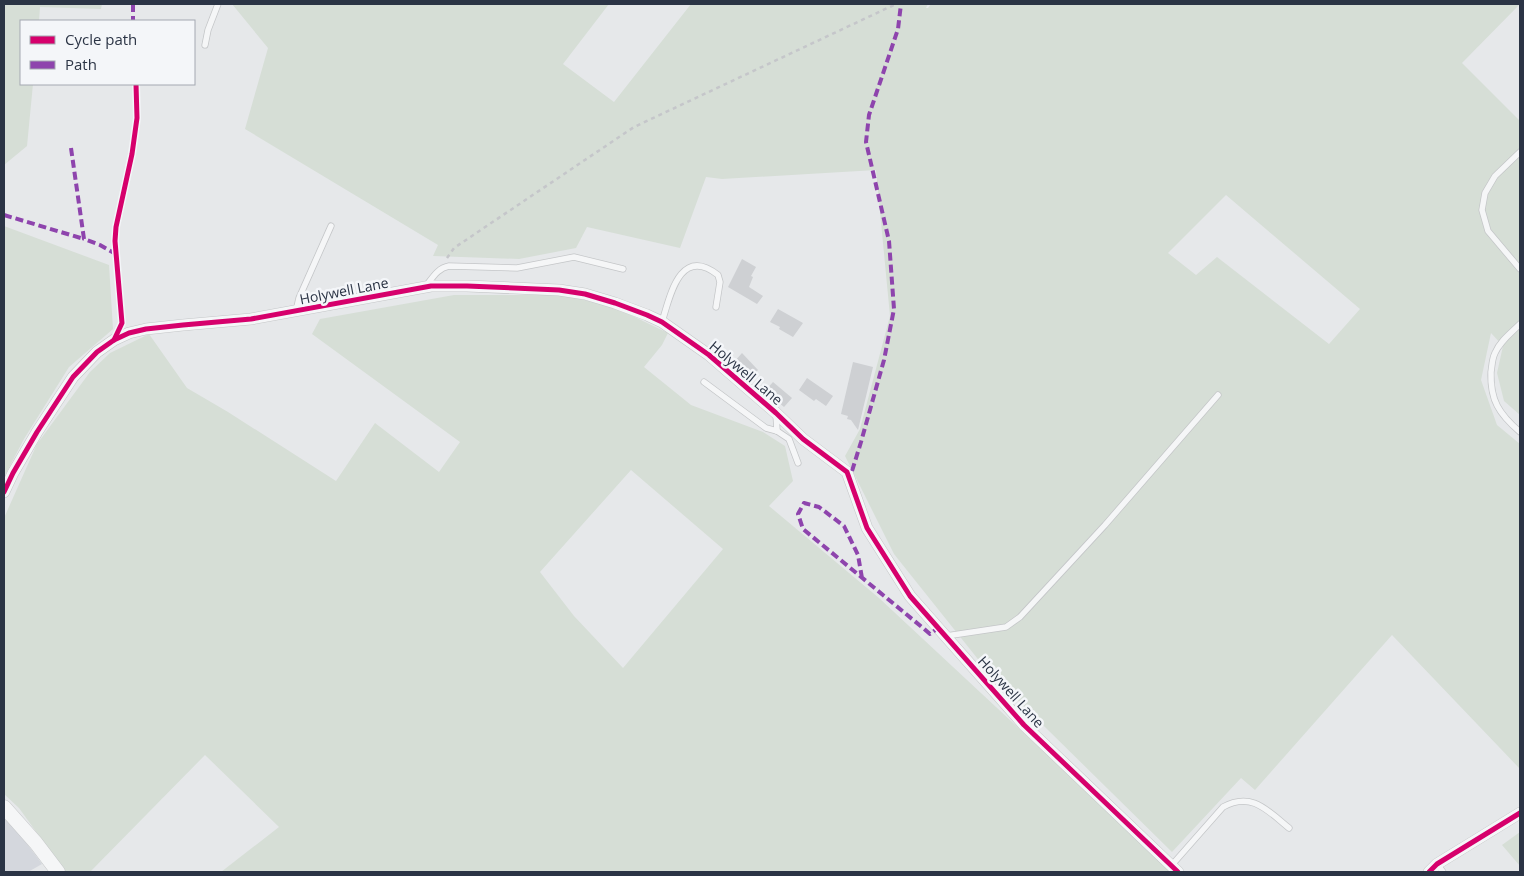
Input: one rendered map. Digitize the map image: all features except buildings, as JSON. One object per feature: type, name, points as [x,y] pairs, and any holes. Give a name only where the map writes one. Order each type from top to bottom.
[{"type":"street","name":"Holywell Lane","points":[[4,492],[36,432],[73,377],[97,352],[114,340],[129,333],[146,329],[251,319],[425,288],[467,286],[559,290],[585,294],[616,303],[662,322],[709,355],[803,439],[847,472],[867,528],[910,596],[1024,725],[1174,869]]},
{"type":"street","points":[[4,807],[36,843],[58,872]]},
{"type":"street","points":[[1437,870],[1520,812]]},
{"type":"lane","points":[[205,45],[208,30],[218,4]]},
{"type":"lane","points":[[1520,152],[1495,176],[1484,193],[1482,210],[1488,231],[1520,269]]},
{"type":"lane","points":[[296,311],[297,304],[331,226]]},
{"type":"lane","points":[[425,288],[435,273],[442,267],[449,266],[517,268],[574,257],[623,269]]},
{"type":"lane","points":[[662,322],[677,280],[682,272],[689,268],[703,267],[718,276],[720,282],[716,307]]},
{"type":"lane","points":[[1520,324],[1505,338],[1495,352],[1490,386],[1500,411],[1520,432]]},
{"type":"lane","points":[[704,382],[766,428],[789,439],[798,463]]},
{"type":"lane","points":[[946,636],[1006,627],[1020,617],[1105,525],[1218,395]]},
{"type":"lane","points":[[776,413],[777,432]]},
{"type":"lane","points":[[1174,869],[1223,807],[1235,801],[1251,801],[1259,804],[1290,828]]},
{"type":"path","points":[[435,273],[454,248],[634,126],[896,4]]},
{"type":"shaded area","points":[[4,4],[102,4],[101,9],[40,7],[39,20],[20,20],[20,85],[33,85],[27,146],[4,165]]},
{"type":"shaded area","points":[[232,4],[609,4],[563,64],[614,102],[691,4],[928,4],[926,8],[928,8],[931,4],[1520,4],[1462,63],[1520,121],[1520,415],[1504,401],[1497,373],[1503,346],[1491,333],[1481,380],[1497,425],[1520,444],[1520,769],[1392,635],[1255,790],[1241,778],[1172,852],[985,668],[894,554],[845,456],[860,429],[890,316],[876,170],[722,179],[706,177],[680,248],[587,227],[576,248],[519,259],[433,256],[438,245],[245,129],[268,48]],"holes":[[[1226,195],[1360,309],[1329,344],[1217,257],[1196,275],[1168,253]]]},
{"type":"shaded area","points":[[4,226],[109,265],[113,329],[69,367],[24,439],[4,477]]},
{"type":"shaded area","points":[[454,295],[564,295],[616,308],[668,333],[662,345],[644,367],[691,405],[763,432],[785,446],[793,481],[769,506],[879,598],[1173,872],[221,872],[279,827],[205,755],[90,872],[65,872],[19,808],[4,794],[4,518],[37,444],[90,372],[110,353],[149,334],[187,388],[336,481],[375,423],[439,472],[460,442],[312,334],[320,319]],"holes":[[[631,470],[723,549],[623,668],[574,616],[540,572]]]},
{"type":"shaded area","points":[[4,817],[13,825],[42,864],[28,872],[4,872]]},
{"type":"shaded area","points":[[1520,832],[1520,866],[1502,845]]},
{"type":"marked path","points":[[133,4],[133,20]]},
{"type":"marked path","points":[[852,471],[884,360],[894,309],[889,241],[866,142],[869,115],[898,29],[901,4]]},
{"type":"marked path","points":[[71,148],[84,239],[116,254]]},
{"type":"marked path","points":[[4,215],[84,239]]},
{"type":"marked path","points":[[862,578],[858,555],[844,526],[819,507],[804,503],[798,514],[803,529],[923,628],[930,634],[938,628]]},
{"type":"cycle path","points":[[114,340],[122,323],[115,241],[116,227],[132,154],[137,118],[136,85]]},
{"type":"cycle path","points":[[4,492],[37,432],[73,377],[97,352],[114,340],[129,333],[146,329],[251,319],[431,286],[559,290],[585,294],[615,303],[662,322],[709,355],[803,439],[847,472],[867,528],[910,596],[1024,725],[1178,872]]},
{"type":"cycle path","points":[[1429,872],[1437,864],[1520,813]]}]
